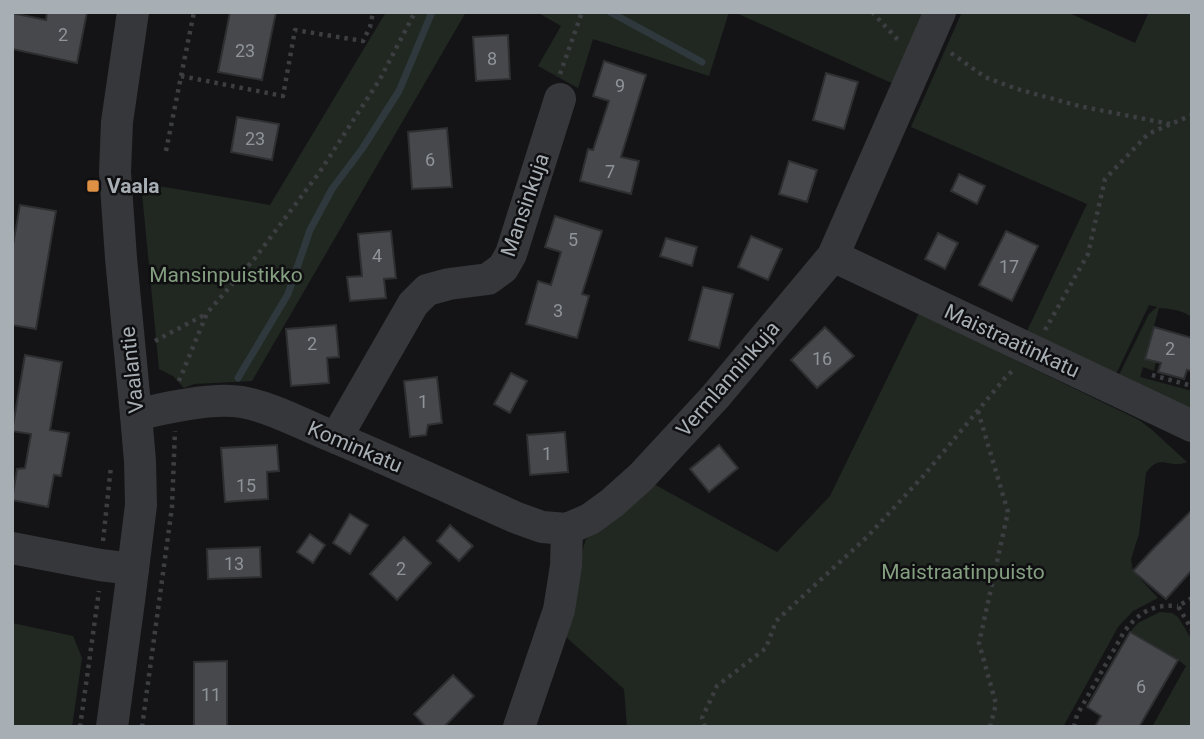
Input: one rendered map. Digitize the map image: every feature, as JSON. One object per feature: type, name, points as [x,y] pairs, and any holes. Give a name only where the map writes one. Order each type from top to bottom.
[{"type":"street","name":"Vaalantie","points":[[112,727],[141,505],[140,461],[115,172],[117,122],[133,12]]},
{"type":"street","name":"Vermlanninkuja","points":[[567,529],[590,519],[641,477],[715,397],[833,256],[929,37]]},
{"type":"street","name":"Mansinkuja","points":[[337,438],[413,304],[427,290],[488,279],[503,268],[511,254],[560,99]]},
{"type":"street","name":"Maistraatinkatu","points":[[833,256],[1192,426]]},
{"type":"street","name":"Kominkatu","points":[[136,415],[175,406],[222,401],[240,402],[273,412],[337,438],[517,518],[542,527],[567,529]]},
{"type":"street","points":[[519,727],[559,610],[566,566],[567,529]]},
{"type":"street","points":[[12,548],[132,569]]},
{"type":"path","points":[[166,151],[194,12]]},
{"type":"path","points":[[181,76],[283,96],[295,30],[363,41],[373,12]]},
{"type":"path","points":[[178,382],[207,313],[255,258],[319,173],[380,79],[415,12]]},
{"type":"path","points":[[560,99],[557,83],[582,12]]},
{"type":"path","points":[[872,12],[929,37],[985,77],[1079,106],[1170,125]]},
{"type":"path","points":[[705,727],[702,718],[717,686],[766,648],[776,621],[868,536],[925,474],[1005,378],[1034,351],[1088,254],[1105,179],[1149,134],[1192,115]]},
{"type":"path","points":[[152,343],[207,313]]},
{"type":"path","points":[[1142,373],[1192,386]]},
{"type":"path","points":[[977,411],[1008,512],[979,643],[996,704],[990,727]]},
{"type":"path","points":[[79,727],[98,599],[112,456]]},
{"type":"path","points":[[1074,727],[1077,715],[1133,619],[1145,611],[1164,605],[1178,606],[1192,598]]},
{"type":"path","points":[[1178,606],[1192,630]]},
{"type":"green space","name":"Mansinpuistikko","points":[[386,12],[466,12],[252,381],[194,384],[184,388],[173,376],[159,369],[141,183],[270,205]]},
{"type":"green space","points":[[537,12],[729,12],[709,76],[593,39],[578,88],[538,66],[561,26]]},
{"type":"green space","points":[[734,12],[931,12],[896,85]]},
{"type":"green space","points":[[962,12],[1067,12],[1135,43],[1149,12],[1192,12],[1192,317],[1176,310],[1159,308],[1145,358],[1156,361],[1154,371],[1143,367],[1140,377],[1192,391],[1192,412],[1118,377],[1149,314],[1157,307],[1149,305],[1116,374],[1027,331],[1087,204],[911,127]]},
{"type":"green space","name":"Maistraatinpuisto","points":[[919,313],[1139,420],[1187,462],[1161,462],[1146,473],[1139,534],[1131,559],[1133,571],[1158,598],[1133,611],[1118,627],[1063,727],[627,727],[624,689],[566,637],[576,571],[586,539],[652,483],[777,552],[830,496]]},
{"type":"green space","points":[[1160,612],[1172,613],[1178,617],[1192,640],[1192,727],[1152,727],[1186,666],[1130,632],[1138,623]]},
{"type":"green space","points":[[12,623],[73,636],[82,658],[72,727],[12,727]]},
{"type":"building","points":[[47,12],[87,12],[77,63],[12,49],[12,13],[46,20]]},
{"type":"building","points":[[230,12],[276,12],[262,80],[218,72]]},
{"type":"building","points":[[508,35],[510,79],[476,81],[473,37]]},
{"type":"building","points":[[604,61],[646,75],[621,157],[639,161],[631,194],[580,181],[588,149],[593,150],[609,101],[593,96]]},
{"type":"building","points":[[826,73],[858,82],[844,129],[813,120]]},
{"type":"building","points":[[237,117],[279,124],[272,160],[231,152]]},
{"type":"building","points":[[447,128],[452,187],[412,189],[408,132]]},
{"type":"building","points":[[789,161],[817,170],[807,202],[779,194]]},
{"type":"building","points":[[959,174],[985,186],[977,204],[951,191]]},
{"type":"building","points":[[20,205],[56,211],[36,329],[12,325],[12,250]]},
{"type":"building","points":[[555,216],[602,231],[582,294],[589,296],[577,338],[526,324],[538,281],[551,285],[561,252],[545,247]]},
{"type":"building","points":[[391,231],[396,278],[384,279],[386,298],[350,301],[347,277],[362,276],[358,234]]},
{"type":"building","points":[[1006,231],[1038,246],[1012,301],[979,285]]},
{"type":"building","points":[[938,233],[958,243],[945,269],[925,259]]},
{"type":"building","points":[[751,236],[782,249],[768,280],[738,267]]},
{"type":"building","points":[[666,238],[697,247],[692,266],[660,256]]},
{"type":"building","points":[[703,287],[733,294],[719,348],[689,340]]},
{"type":"building","points":[[336,325],[339,357],[327,358],[329,383],[291,386],[286,329]]},
{"type":"building","points":[[825,327],[854,356],[817,388],[791,360]]},
{"type":"building","points":[[1154,327],[1192,338],[1192,371],[1187,370],[1184,379],[1158,372],[1161,363],[1145,359]]},
{"type":"building","points":[[25,355],[62,362],[50,430],[69,433],[61,476],[54,475],[48,507],[12,500],[17,469],[25,468],[31,434],[12,431]]},
{"type":"building","points":[[511,373],[527,381],[510,413],[494,404]]},
{"type":"building","points":[[437,377],[442,423],[428,425],[426,435],[410,437],[404,381]]},
{"type":"building","points":[[565,432],[568,472],[530,475],[527,435]]},
{"type":"building","points":[[277,445],[279,471],[267,472],[268,499],[225,502],[221,448]]},
{"type":"building","points":[[719,445],[738,468],[709,492],[690,469]]},
{"type":"building","points":[[1192,510],[1192,570],[1166,599],[1133,571]]},
{"type":"building","points":[[350,514],[368,525],[350,554],[333,543]]},
{"type":"building","points":[[450,525],[473,546],[459,561],[437,541]]},
{"type":"building","points":[[310,534],[325,545],[313,563],[297,552]]},
{"type":"building","points":[[404,537],[431,563],[397,600],[370,574]]},
{"type":"building","points":[[260,547],[261,577],[208,579],[207,549]]},
{"type":"building","points":[[1130,632],[1178,660],[1139,727],[1095,727],[1101,716],[1087,707]]},
{"type":"building","points":[[227,661],[227,727],[194,727],[194,662]]},
{"type":"building","points":[[453,675],[474,696],[444,727],[426,727],[414,714]]},
{"type":"waterway","points":[[238,378],[288,294],[310,230],[332,189],[362,149],[399,91],[432,12]]},
{"type":"waterway","points":[[610,12],[702,62]]},
{"type":"place","name":"Vaala","points":[[93,186]]}]
